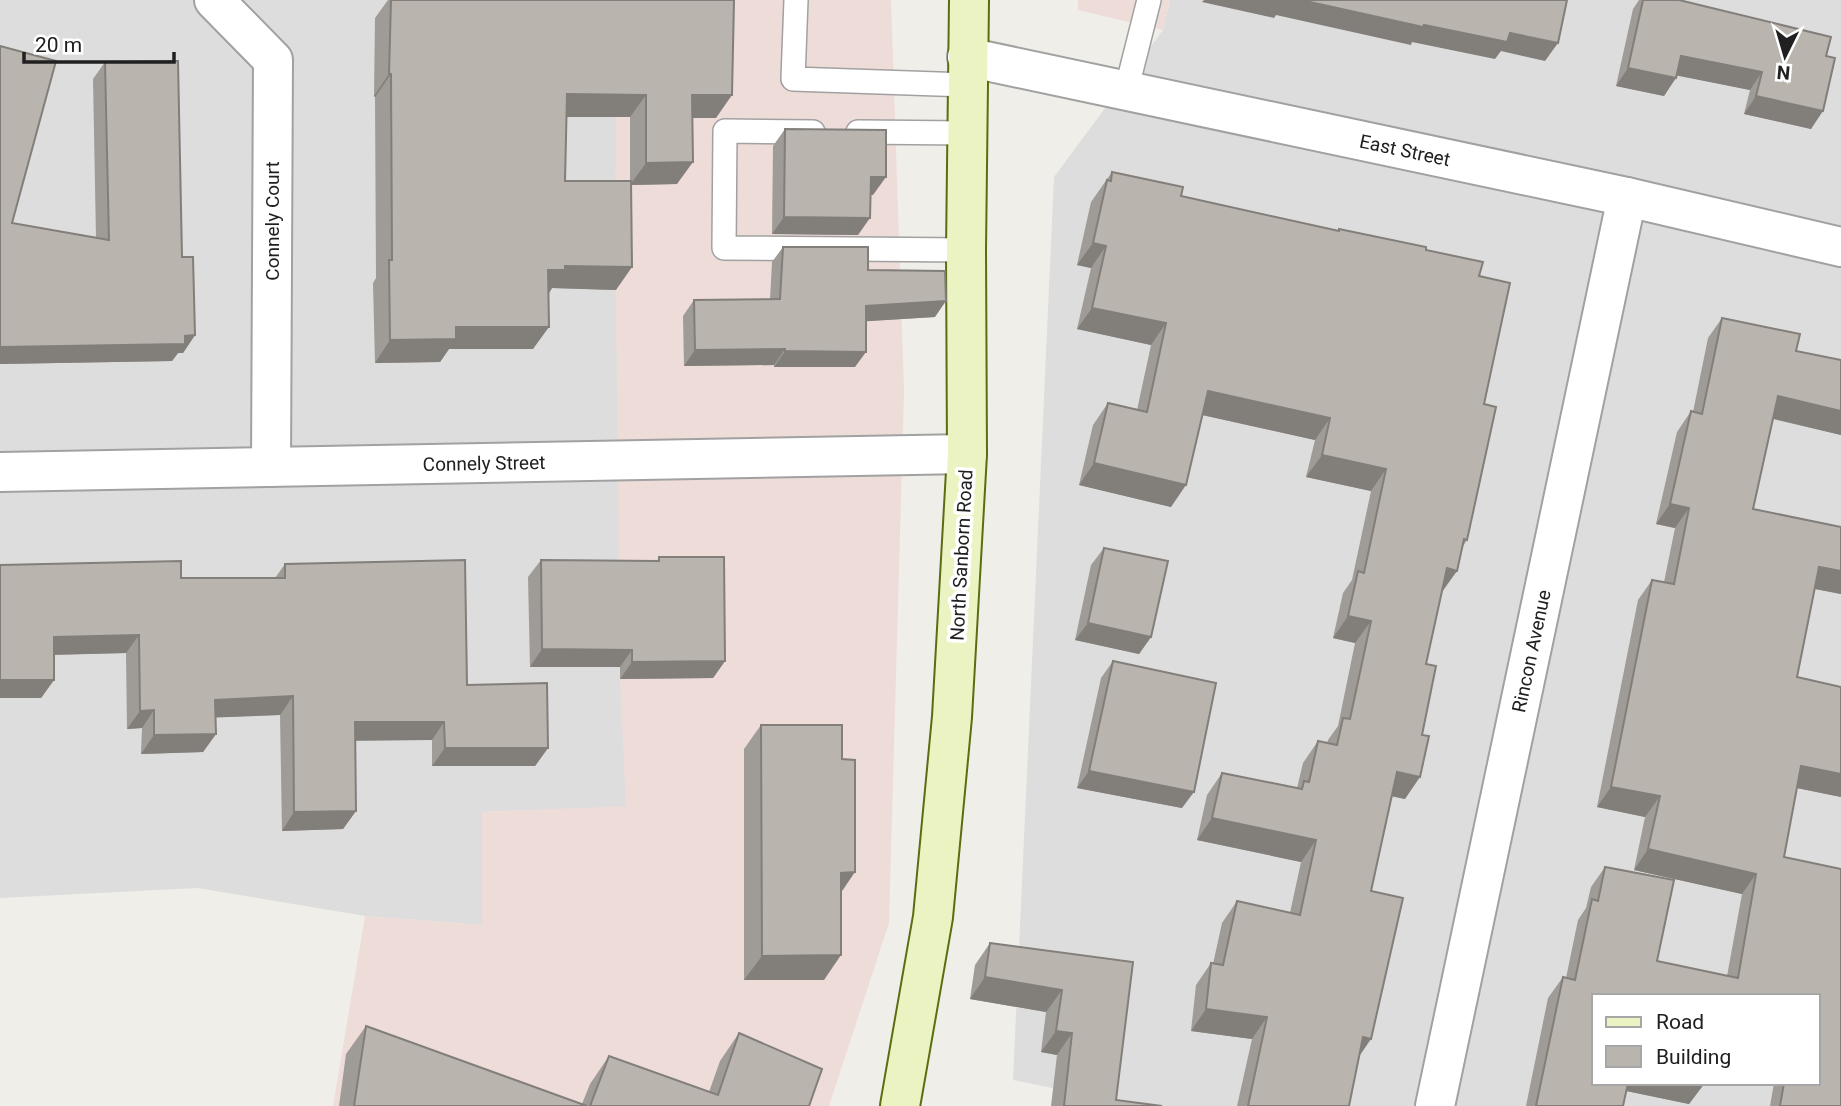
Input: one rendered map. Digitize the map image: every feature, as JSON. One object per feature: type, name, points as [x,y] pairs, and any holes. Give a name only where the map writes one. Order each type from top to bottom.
[{"type":"main road","name":"North Sanborn Road","points":[[900,1106],[933,917],[952,717],[967,454],[969,0]]},
{"type":"street","name":"Connely Court","points":[[214,0],[273,60],[271,467]]},
{"type":"street","name":"East Street","points":[[967,71],[1126,91],[1627,197],[1841,247]]},
{"type":"street","name":"Rincon Avenue","points":[[1434,1106],[1627,197]]},
{"type":"street","name":"Connely Street","points":[[0,472],[967,454]]},
{"type":"lane","points":[[796,0],[793,79],[967,71]]},
{"type":"lane","points":[[1126,91],[1149,0]]},
{"type":"lane","points":[[966,250],[724,248],[724,235],[725,131],[967,133]]},
{"type":"shaded area","points":[[0,0],[623,0],[626,807],[482,812],[482,925],[365,916],[197,888],[0,898]]},
{"type":"shaded area","points":[[618,0],[891,0],[904,391],[889,923],[829,1106],[333,1106],[365,916],[482,925],[482,812],[626,806],[620,679],[615,203]]},
{"type":"shaded area","points":[[1078,0],[1170,0],[1163,30],[1078,10]]},
{"type":"shaded area","points":[[1170,0],[1841,0],[1841,1106],[1138,1106],[1013,1080],[1054,177],[1163,30]]},
{"type":"building","points":[[391,0],[734,0],[732,95],[692,95],[693,162],[646,163],[646,95],[567,94],[565,181],[631,181],[632,267],[565,266],[565,270],[548,270],[549,327],[456,327],[456,339],[390,340]]},
{"type":"building","points":[[1301,0],[1567,0],[1558,43],[1510,33],[1507,42]]},
{"type":"building","points":[[1643,0],[1679,0],[1831,37],[1826,56],[1835,58],[1823,111],[1756,96],[1762,72],[1681,56],[1676,78],[1628,68]]},
{"type":"building","points":[[0,46],[56,61],[12,223],[109,240],[105,62],[178,61],[182,257],[193,257],[195,335],[185,336],[185,344],[0,347]]},
{"type":"building","points":[[785,129],[886,130],[886,177],[871,177],[870,218],[784,217]]},
{"type":"building","points":[[1112,172],[1183,187],[1181,196],[1426,247],[1426,250],[1483,262],[1479,276],[1510,283],[1484,404],[1496,407],[1467,540],[1464,539],[1457,571],[1447,568],[1426,664],[1436,666],[1422,735],[1429,736],[1420,777],[1397,772],[1371,891],[1403,898],[1371,1039],[1363,1037],[1349,1106],[1248,1106],[1267,1017],[1206,1009],[1211,963],[1223,965],[1237,901],[1300,915],[1316,840],[1212,818],[1222,773],[1302,789],[1304,781],[1309,782],[1318,741],[1337,745],[1343,718],[1350,719],[1371,621],[1348,616],[1358,571],[1364,573],[1386,469],[1322,455],[1330,418],[1208,391],[1186,485],[1094,463],[1108,403],[1147,412],[1166,323],[1092,308],[1106,246],[1093,243],[1107,180],[1111,181]]},
{"type":"building","points":[[783,247],[868,247],[868,270],[945,271],[946,301],[866,306],[866,352],[695,350],[694,300],[780,299]]},
{"type":"building","points":[[1722,318],[1800,334],[1796,351],[1841,360],[1841,411],[1778,396],[1753,509],[1841,527],[1841,571],[1819,567],[1797,677],[1841,687],[1841,774],[1801,766],[1784,857],[1841,869],[1841,1106],[1780,1106],[1784,1085],[1820,1085],[1820,994],[1592,994],[1592,1085],[1628,1085],[1623,1106],[1536,1106],[1563,977],[1575,980],[1592,899],[1598,901],[1605,867],[1674,880],[1657,961],[1738,978],[1756,874],[1648,849],[1660,796],[1611,787],[1652,580],[1674,584],[1689,508],[1670,504],[1691,411],[1702,414]]},
{"type":"building","points":[[1104,548],[1168,561],[1151,637],[1088,623]]},
{"type":"building","points":[[659,557],[724,557],[725,661],[632,662],[632,650],[542,649],[541,560],[659,561]]},
{"type":"building","points":[[465,560],[467,685],[547,683],[548,748],[445,748],[444,722],[355,722],[356,811],[294,812],[293,696],[215,700],[216,734],[154,735],[154,710],[140,711],[139,635],[54,637],[54,680],[0,680],[0,565],[181,561],[181,578],[285,578],[285,564]]},
{"type":"building","points":[[1113,661],[1216,683],[1194,792],[1089,771]]},
{"type":"building","points":[[761,725],[842,725],[842,759],[855,760],[855,872],[841,873],[841,955],[762,956]]},
{"type":"building","points":[[990,943],[1133,962],[1116,1100],[1162,1106],[1064,1106],[1072,1033],[1056,1031],[1062,990],[985,977]]},
{"type":"building","points":[[366,1026],[587,1106],[354,1106]]},
{"type":"building","points":[[739,1033],[822,1069],[809,1106],[590,1106],[609,1056],[718,1095]]}]
